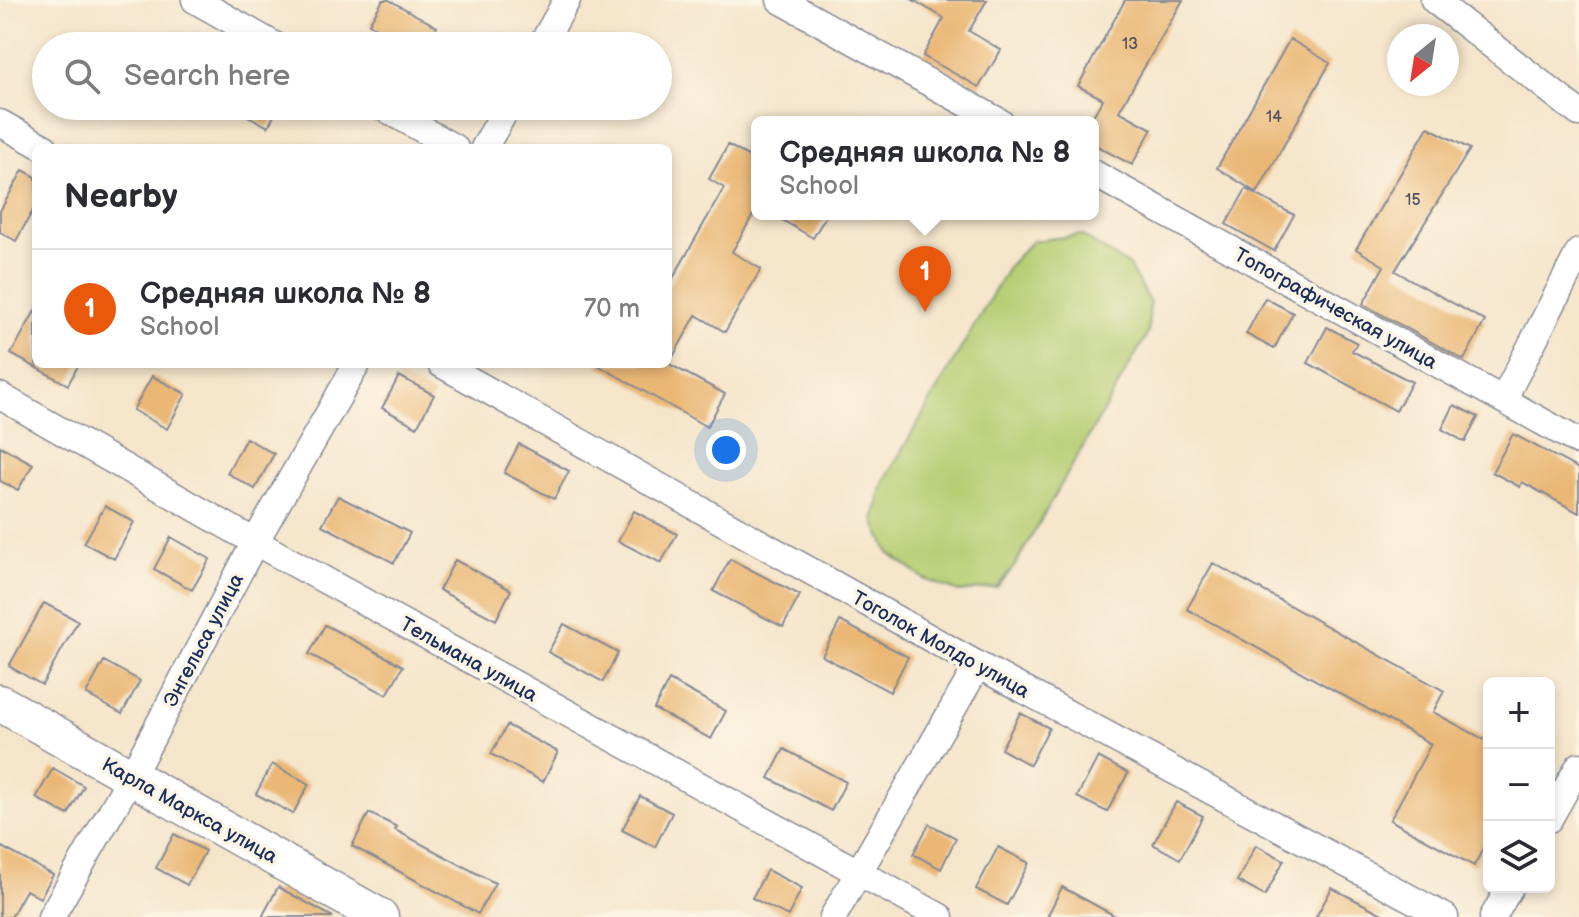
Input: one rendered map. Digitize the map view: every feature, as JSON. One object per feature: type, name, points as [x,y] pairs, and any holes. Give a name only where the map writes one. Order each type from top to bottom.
[{"type":"street","points":[[195,0],[251,32]]},
{"type":"street","points":[[549,32],[567,0]]},
{"type":"street","points":[[780,0],[989,116]]},
{"type":"street","points":[[1434,0],[1579,113]]},
{"type":"street","points":[[406,120],[448,144]]},
{"type":"street","points":[[486,144],[500,120]]},
{"type":"street","points":[[0,123],[38,144]]},
{"type":"street","name":"Топографическая улица","points":[[1099,176],[1579,442]]},
{"type":"street","points":[[1503,400],[1579,252]]},
{"type":"street","name":"Энгельса улица","points":[[51,917],[131,777],[255,542],[355,368]]},
{"type":"street","name":"Тоголок Молдо улица","points":[[448,368],[978,665],[1396,906],[1445,917]]},
{"type":"street","name":"Тельмана улица","points":[[0,396],[255,542],[940,917]]},
{"type":"street","points":[[833,917],[978,665]]},
{"type":"street","name":"Карла Маркса улица","points":[[0,703],[380,917]]},
{"type":"street","points":[[1555,808],[1579,766]]},
{"type":"street","points":[[1493,917],[1507,893]]},
{"type":"green space","points":[[1081,235],[1129,266],[1150,303],[1148,333],[1014,567],[997,587],[959,592],[924,579],[889,553],[874,521],[883,483],[1010,264],[1032,241]]},
{"type":"building","points":[[383,0],[389,0],[437,27],[434,32],[383,32],[369,24]]},
{"type":"building","points":[[913,0],[987,0],[969,31],[1001,50],[979,87],[923,56],[944,18]]},
{"type":"building","points":[[1125,0],[1183,0],[1119,111],[1152,129],[1132,165],[1099,147],[1099,116],[1093,116],[1103,99],[1078,86]]},
{"type":"building","points":[[1290,39],[1330,63],[1257,193],[1217,168]]},
{"type":"building","points":[[255,120],[272,120],[268,127]]},
{"type":"building","points":[[1428,127],[1470,149],[1395,271],[1485,321],[1464,360],[1363,304],[1384,266],[1356,249]]},
{"type":"building","points":[[728,145],[751,158],[751,219],[732,252],[761,269],[725,332],[696,315],[672,359],[672,280],[724,188],[709,179]]},
{"type":"building","points":[[23,170],[32,175],[32,212],[16,241],[0,232],[0,211]]},
{"type":"building","points":[[1246,189],[1294,215],[1274,251],[1226,224]]},
{"type":"building","points":[[782,220],[824,220],[813,238]]},
{"type":"building","points":[[1265,298],[1293,313],[1274,349],[1246,334]]},
{"type":"building","points":[[32,316],[32,365],[11,354]]},
{"type":"building","points":[[1327,327],[1357,343],[1352,351],[1412,382],[1396,411],[1308,363]]},
{"type":"building","points":[[672,366],[725,394],[707,427],[603,368]]},
{"type":"building","points":[[37,368],[77,368],[68,385]]},
{"type":"building","points":[[152,376],[186,394],[167,429],[133,410]]},
{"type":"building","points":[[399,376],[434,395],[417,427],[382,408]]},
{"type":"building","points":[[1454,405],[1478,417],[1465,442],[1442,429]]},
{"type":"building","points":[[1513,434],[1579,469],[1579,513],[1522,482],[1520,487],[1492,472]]},
{"type":"building","points":[[246,438],[274,454],[255,489],[227,473]]},
{"type":"building","points":[[519,444],[569,471],[554,499],[504,473]]},
{"type":"building","points":[[0,446],[33,464],[18,490],[0,481]]},
{"type":"building","points":[[338,496],[410,533],[394,563],[322,525]]},
{"type":"building","points":[[105,506],[134,522],[114,559],[84,543]]},
{"type":"building","points":[[634,511],[677,534],[661,563],[618,541]]},
{"type":"building","points":[[171,537],[210,559],[192,590],[154,569]]},
{"type":"building","points":[[730,559],[800,595],[783,627],[713,591]]},
{"type":"building","points":[[455,560],[511,590],[496,620],[439,590]]},
{"type":"building","points":[[1213,563],[1444,691],[1433,712],[1483,739],[1483,849],[1474,866],[1390,820],[1431,744],[1187,609]]},
{"type":"building","points":[[44,603],[78,621],[42,685],[9,666]]},
{"type":"building","points":[[840,621],[908,657],[890,692],[822,656]]},
{"type":"building","points":[[564,624],[618,653],[603,682],[548,652]]},
{"type":"building","points":[[325,625],[403,666],[387,695],[309,654]]},
{"type":"building","points":[[104,661],[140,681],[122,714],[86,694]]},
{"type":"building","points":[[669,680],[726,711],[711,739],[654,709]]},
{"type":"building","points":[[1020,713],[1049,728],[1030,765],[1001,749]]},
{"type":"building","points":[[507,725],[558,752],[543,782],[491,754]]},
{"type":"building","points":[[784,749],[846,782],[831,811],[769,778]]},
{"type":"building","points":[[1098,757],[1128,773],[1107,812],[1077,797]]},
{"type":"building","points":[[272,764],[309,784],[293,814],[256,794]]},
{"type":"building","points":[[53,768],[84,786],[68,815],[36,798]]},
{"type":"building","points":[[640,796],[672,813],[655,847],[622,830]]},
{"type":"building","points":[[1176,802],[1203,816],[1180,859],[1153,844]]},
{"type":"building","points":[[369,813],[495,883],[478,914],[352,846]]},
{"type":"building","points":[[929,824],[956,838],[941,869],[913,854]]},
{"type":"building","points":[[174,834],[205,851],[187,885],[156,868]]},
{"type":"building","points":[[1256,845],[1284,860],[1265,896],[1237,881]]},
{"type":"building","points":[[0,846],[53,875],[40,898],[26,890],[11,917],[0,917]]},
{"type":"building","points":[[998,847],[1029,863],[1007,905],[976,889]]},
{"type":"building","points":[[767,870],[802,888],[788,916],[752,898]]},
{"type":"building","points":[[278,887],[333,917],[262,917]]},
{"type":"building","points":[[1062,887],[1117,917],[1047,917]]},
{"type":"building","points":[[1332,888],[1388,917],[1316,917]]},
{"type":"place","name":"Средняя школа № 8","points":[[925,312]]}]
